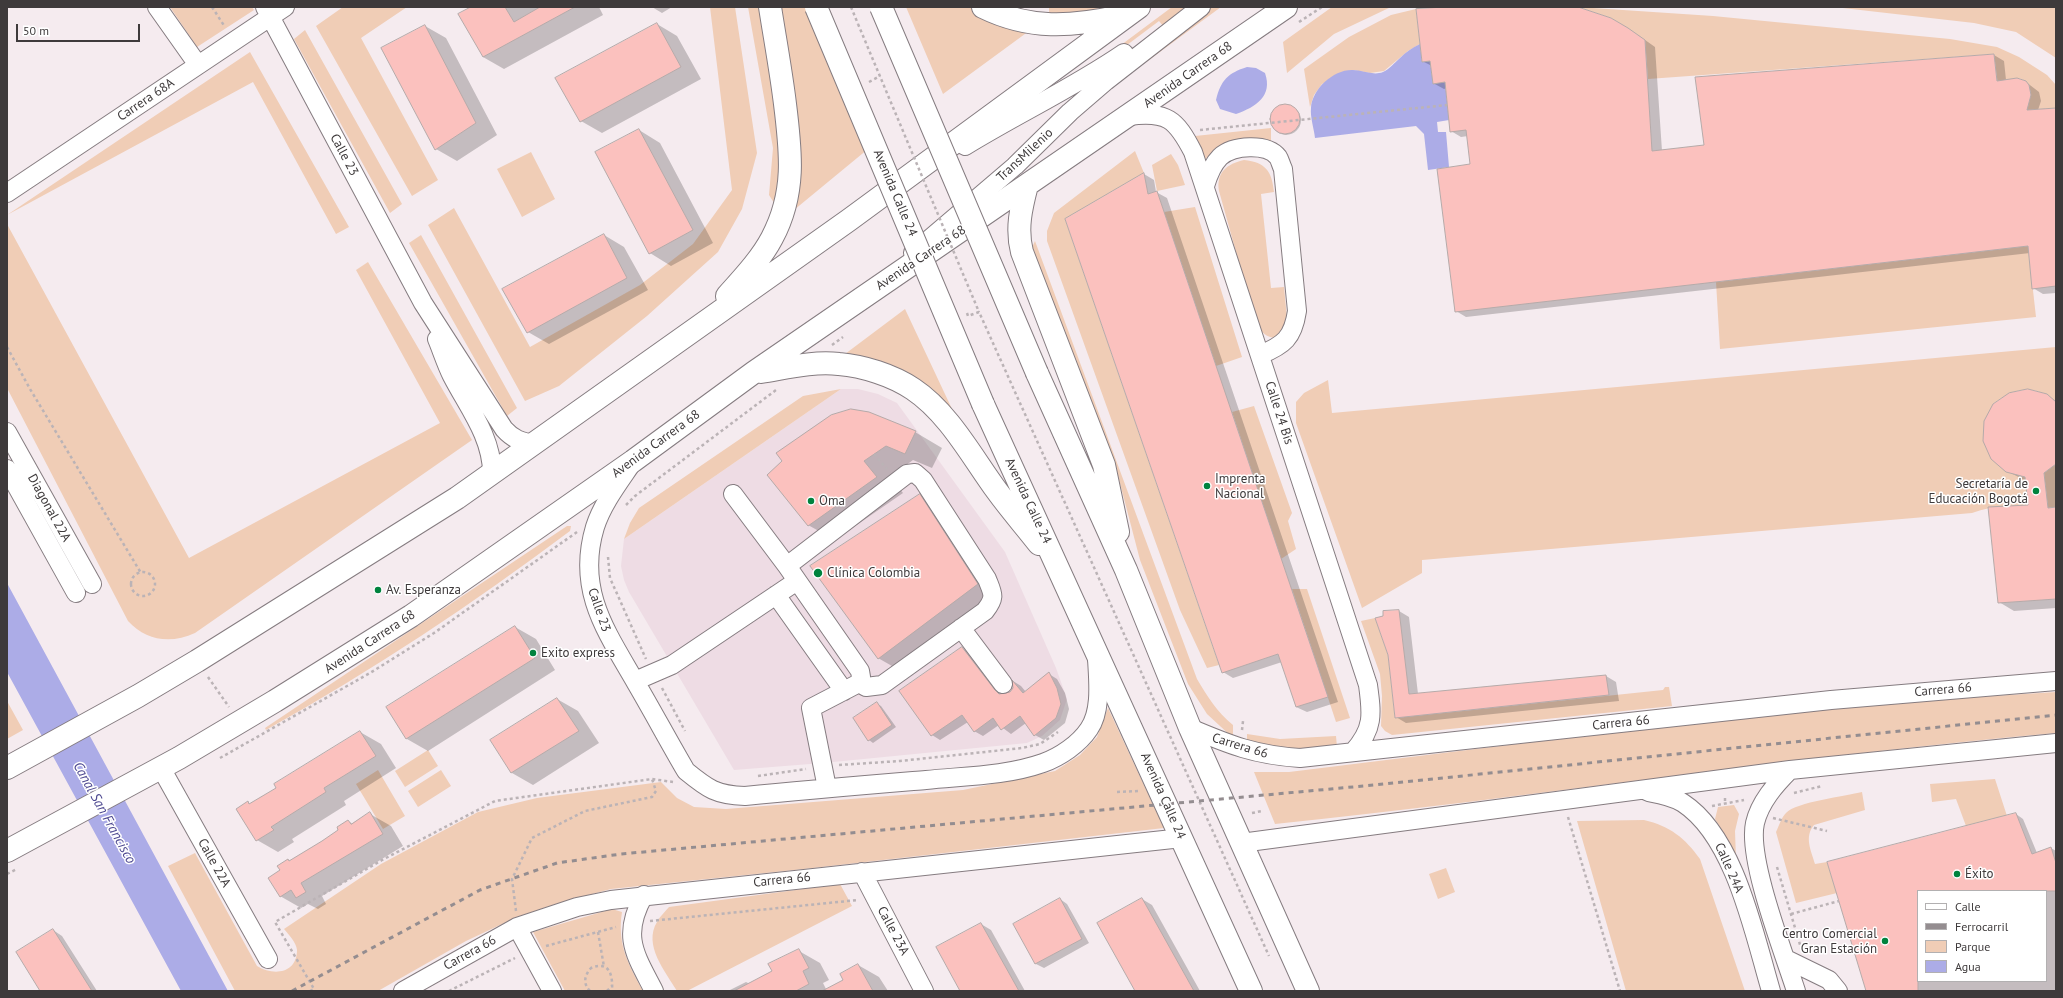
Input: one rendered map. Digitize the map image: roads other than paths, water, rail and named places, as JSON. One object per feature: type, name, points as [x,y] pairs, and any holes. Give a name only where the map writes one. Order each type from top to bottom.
[{"type":"main road","points":[[703,324],[761,255],[776,229],[788,194],[791,165],[790,138],[770,7]]},
{"type":"main road","name":"Avenida Calle 24","points":[[816,7],[983,404],[1251,991]]},
{"type":"main road","points":[[881,7],[1037,373],[1126,570],[1190,728],[1308,991]]},
{"type":"main road","points":[[983,7],[999,15],[1019,21],[1064,26],[1089,23],[1134,10]]},
{"type":"main road","name":"Avenida Carrera 68","points":[[7,851],[161,768],[240,722],[411,616],[633,461],[754,373],[850,306],[1286,7]]},
{"type":"main road","points":[[7,768],[94,721],[197,661],[457,498],[806,250],[1134,10]]},
{"type":"main road","points":[[1027,185],[1018,238],[1022,252],[1104,465],[1126,570]]},
{"type":"main road","points":[[754,373],[798,366],[839,364],[866,369],[890,377],[913,389],[943,418],[998,493],[1061,572]]},
{"type":"street","points":[[157,7],[198,65]]},
{"type":"street","name":"TransMilenio","points":[[850,306],[1015,166],[1076,107],[1186,7]]},
{"type":"street","name":"TransMilenio","points":[[806,250],[994,128],[1063,92],[1149,41],[1201,7]]},
{"type":"street","name":"Carrera 68A","points":[[7,194],[234,41],[274,10]]},
{"type":"street","name":"Calle 23","points":[[274,10],[423,303],[451,374],[487,440],[492,462],[492,473]]},
{"type":"street","name":"Calle 24 Bis","points":[[1129,116],[1148,113],[1163,115],[1173,122],[1193,152],[1368,685],[1371,709],[1368,732],[1354,752]]},
{"type":"street","points":[[1204,186],[1214,163],[1222,155],[1243,147],[1270,151],[1278,158],[1283,169],[1297,311],[1291,334],[1274,349],[1260,355]]},
{"type":"street","name":"Calle 23","points":[[423,303],[504,429],[511,436],[521,442],[534,444]]},
{"type":"street","name":"Diagonal 22A","points":[[7,432],[92,584]]},
{"type":"street","name":"Calle 23","points":[[633,461],[611,495],[596,526],[590,553],[589,576],[593,596],[603,628],[686,771],[705,787],[725,795],[745,796],[828,788]]},
{"type":"street","name":"Diagonal 22A","points":[[7,469],[76,593]]},
{"type":"street","points":[[787,566],[907,474],[915,472],[923,480],[987,579],[993,595],[992,603],[985,611],[882,685],[851,687]]},
{"type":"street","points":[[733,494],[787,566],[860,671],[861,677],[851,687],[811,708],[828,788],[982,775],[1021,769],[1044,762],[1067,750],[1089,729],[1095,716],[1097,702],[1097,651]]},
{"type":"street","points":[[635,681],[672,665],[797,581]]},
{"type":"street","points":[[776,595],[851,687]]},
{"type":"street","points":[[961,628],[1003,684]]},
{"type":"street","name":"Carrera 66","points":[[1190,728],[1251,752],[1300,758],[1831,700],[2056,681]]},
{"type":"street","points":[[1241,843],[1790,770],[2056,744]]},
{"type":"street","name":"Calle 22A","points":[[161,768],[268,959]]},
{"type":"street","name":"Calle 24A","points":[[1790,770],[1775,784],[1764,800],[1755,823],[1755,847],[1761,880],[1796,991]]},
{"type":"street","name":"Calle 24A","points":[[1635,790],[1663,795],[1683,803],[1706,824],[1719,842],[1728,858],[1740,888],[1771,991]]},
{"type":"street","name":"Carrera 66","points":[[403,991],[517,927],[576,907],[644,895],[1182,838]]},
{"type":"street","name":"Calle 23A","points":[[862,872],[924,991]]},
{"type":"street","points":[[644,895],[637,908],[632,923],[633,946],[640,965],[654,991]]},
{"type":"street","points":[[517,927],[552,991]]},
{"type":"street","points":[[1786,959],[1829,980],[1838,991]]},
{"type":"water","points":[[1420,44],[1422,62],[1430,61],[1433,83],[1445,82],[1449,120],[1437,122],[1438,132],[1446,132],[1449,167],[1428,170],[1424,134],[1416,126],[1315,138],[1311,112],[1312,101],[1315,94],[1325,82],[1339,73],[1346,71],[1357,70],[1372,73],[1383,72],[1390,68],[1407,52]]},
{"type":"water","points":[[1247,67],[1256,68],[1265,73],[1267,88],[1265,94],[1256,104],[1236,114],[1220,109],[1216,100],[1223,82],[1230,75]]},
{"type":"water","name":"Canal San Francisco","points":[[7,583],[228,991],[181,991],[7,672]]},
{"type":"railway","points":[[292,991],[480,890],[557,863],[621,854],[1374,785],[2056,715]]},
{"type":"place","name":"Imprenta Nacional","points":[[1207,486]]},
{"type":"place","name":"Secretaría de Educación Bogotá","points":[[2036,491]]},
{"type":"place","name":"Oma","points":[[811,501]]},
{"type":"place","name":"Clínica Colombia","points":[[818,573]]},
{"type":"place","name":"Av. Esperanza","points":[[378,590]]},
{"type":"place","name":"Exito express","points":[[533,653]]},
{"type":"place","name":"Éxito","points":[[1957,874]]},
{"type":"place","name":"Centro Comercial Gran Estación","points":[[1885,941]]}]
